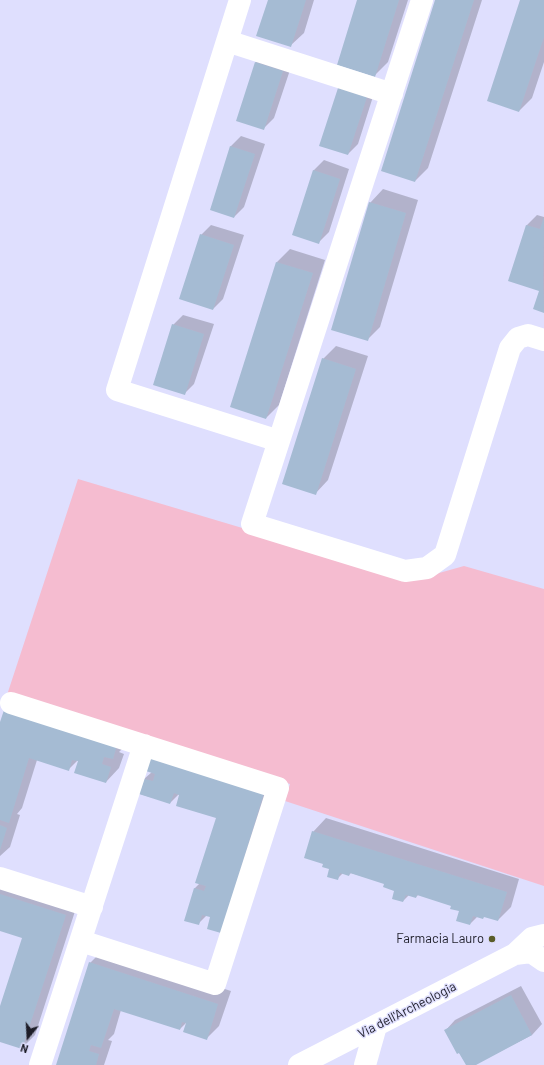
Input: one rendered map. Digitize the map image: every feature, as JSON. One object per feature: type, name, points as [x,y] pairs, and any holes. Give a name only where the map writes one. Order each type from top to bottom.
[{"type":"street","points":[[240,0],[117,390],[279,441]]},
{"type":"street","points":[[422,0],[252,524],[406,570],[427,568],[445,555],[510,348],[518,338],[528,335],[544,340]]},
{"type":"street","points":[[228,41],[392,94]]},
{"type":"street","points":[[11,703],[278,788],[215,984],[81,941]]},
{"type":"street","points":[[40,1065],[144,745]]},
{"type":"street","points":[[0,878],[92,908]]},
{"type":"street","name":"Via dell'Archeologia","points":[[299,1065],[536,946]]},
{"type":"street","points":[[365,1065],[376,1026]]},
{"type":"shaded area","points":[[78,479],[400,575],[432,575],[464,566],[544,589],[544,886],[285,801],[290,784],[7,695]]},
{"type":"building","points":[[268,0],[306,0],[291,47],[256,36]]},
{"type":"building","points":[[357,0],[399,0],[375,77],[337,65]]},
{"type":"building","points":[[435,0],[474,0],[415,182],[381,171]]},
{"type":"building","points":[[520,0],[544,0],[544,37],[519,112],[487,101]]},
{"type":"building","points":[[255,62],[283,71],[264,130],[236,121]]},
{"type":"building","points":[[338,88],[367,97],[348,155],[319,146]]},
{"type":"building","points":[[230,146],[255,154],[234,218],[210,210]]},
{"type":"building","points":[[313,170],[340,179],[319,244],[292,235]]},
{"type":"building","points":[[369,202],[406,213],[368,341],[331,330]]},
{"type":"building","points":[[544,217],[544,313],[533,309],[539,291],[508,281],[526,225],[540,229]]},
{"type":"building","points":[[200,234],[234,245],[213,310],[179,299]]},
{"type":"building","points":[[276,262],[313,273],[266,419],[230,407]]},
{"type":"building","points":[[172,324],[204,334],[185,395],[153,385]]},
{"type":"building","points":[[322,358],[356,369],[316,495],[282,484]]},
{"type":"building","points":[[4,710],[117,745],[113,759],[104,757],[102,764],[111,767],[106,783],[74,773],[78,761],[72,760],[69,771],[29,758],[9,823],[0,820],[0,722]]},
{"type":"building","points":[[151,757],[264,793],[221,933],[207,929],[210,917],[202,915],[199,925],[184,921],[194,888],[204,891],[206,886],[195,883],[216,818],[176,806],[179,795],[174,793],[170,804],[139,794],[144,779],[153,781],[155,774],[146,771]]},
{"type":"building","points":[[0,825],[7,828],[0,850]]},
{"type":"building","points":[[312,831],[507,892],[498,921],[473,916],[470,925],[456,921],[459,911],[450,909],[451,906],[417,895],[416,898],[406,895],[403,902],[392,899],[394,891],[383,887],[384,884],[350,873],[349,876],[340,873],[338,880],[327,877],[329,869],[322,867],[323,864],[304,858]]},
{"type":"building","points":[[0,894],[66,915],[22,1049],[0,1042],[0,1006],[22,938],[0,931]]},
{"type":"building","points":[[89,962],[218,1004],[207,1040],[183,1032],[186,1023],[182,1022],[180,1030],[114,1009],[101,1048],[91,1045],[89,1051],[99,1054],[96,1065],[56,1065]]},
{"type":"building","points":[[511,995],[532,1035],[476,1065],[466,1065],[459,1053],[457,1054],[444,1030]]},
{"type":"place","name":"Farmacia Lauro","points":[[492,939]]}]
